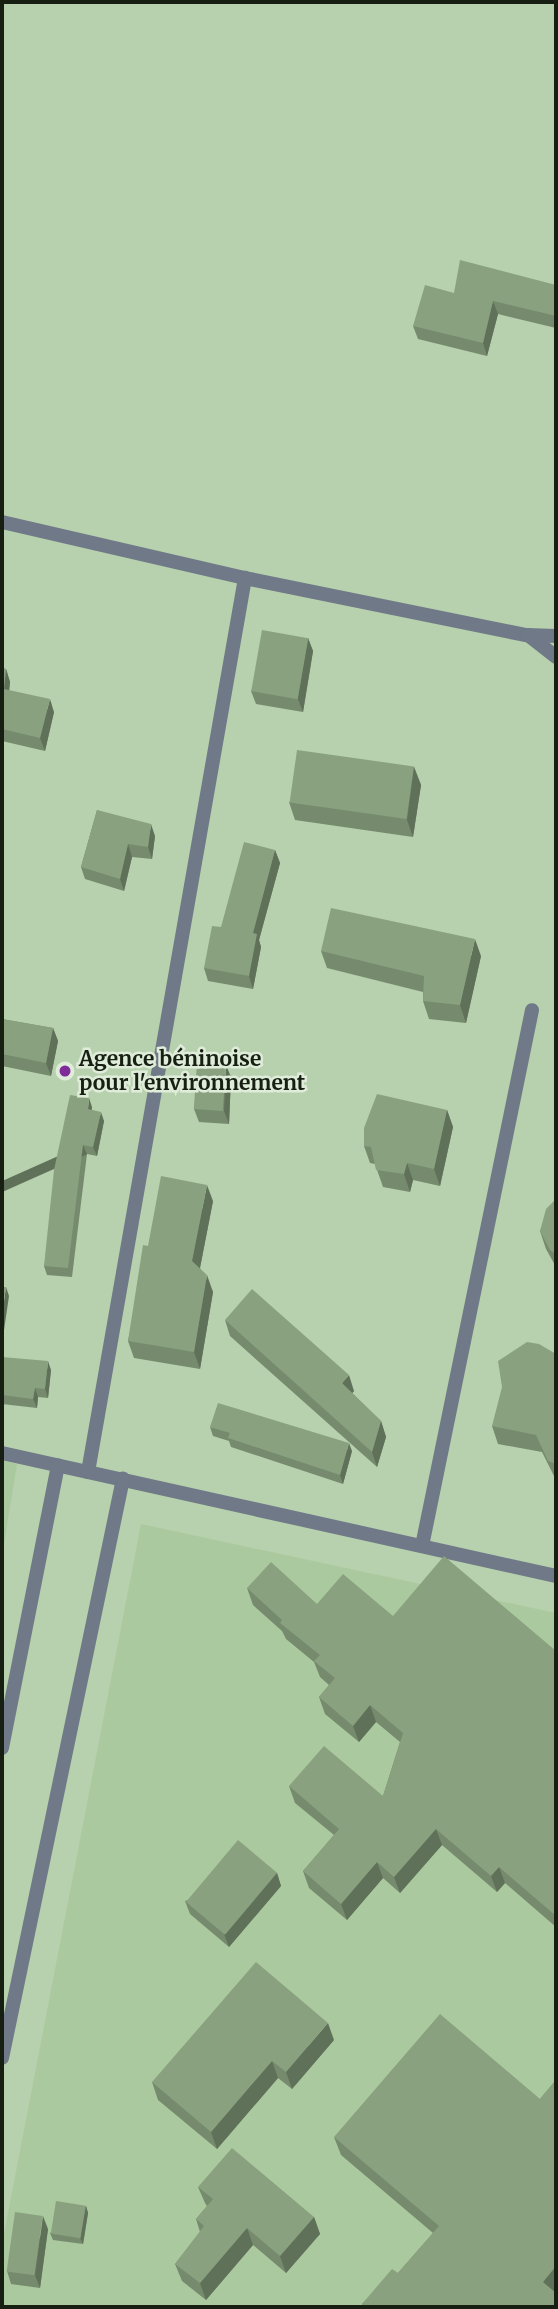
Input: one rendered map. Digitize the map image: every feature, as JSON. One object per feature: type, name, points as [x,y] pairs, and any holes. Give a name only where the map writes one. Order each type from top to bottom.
[{"type":"street","points":[[2,522],[245,578],[526,635],[556,636]]},
{"type":"street","points":[[88,1472],[245,578]]},
{"type":"street","points":[[526,635],[556,657]]},
{"type":"street","points":[[422,1546],[532,1010]]},
{"type":"street","points":[[2,1453],[556,1576]]},
{"type":"street","points":[[2,1748],[58,1466]]},
{"type":"street","points":[[2,2058],[123,1479]]},
{"type":"shaded area","points":[[2,1460],[17,1464],[2,1556]]},
{"type":"shaded area","points":[[141,1524],[556,1613],[556,2307],[2,2307],[2,2244]]},
{"type":"building","points":[[460,260],[556,285],[556,316],[493,301],[483,343],[413,326],[425,285],[454,293]]},
{"type":"building","points":[[262,630],[308,638],[298,699],[251,691]]},
{"type":"building","points":[[2,668],[6,669],[4,689],[50,699],[40,738],[2,729]]},
{"type":"building","points":[[297,750],[414,766],[406,819],[290,802]]},
{"type":"building","points":[[97,810],[151,824],[148,847],[128,844],[120,879],[81,867]]},
{"type":"building","points":[[244,842],[275,850],[253,933],[257,934],[249,976],[204,968],[212,926],[221,927]]},
{"type":"building","points":[[331,908],[475,939],[460,1005],[423,1001],[424,976],[321,951]]},
{"type":"building","points":[[2,1019],[53,1028],[46,1063],[2,1054]]},
{"type":"building","points":[[197,1063],[226,1065],[223,1111],[194,1109]]},
{"type":"building","points":[[377,1094],[447,1110],[434,1169],[407,1163],[404,1174],[376,1170],[371,1147],[364,1146],[364,1128]]},
{"type":"building","points":[[70,1095],[89,1098],[88,1109],[101,1112],[93,1147],[83,1145],[68,1268],[44,1266],[54,1170]]},
{"type":"building","points":[[161,1176],[207,1185],[192,1261],[207,1275],[194,1352],[128,1341],[143,1245],[148,1246]]},
{"type":"building","points":[[556,1199],[556,1254],[550,1250],[540,1231],[546,1209]]},
{"type":"building","points":[[2,1287],[6,1287],[2,1315]]},
{"type":"building","points":[[252,1289],[349,1375],[342,1383],[381,1421],[372,1452],[225,1320]]},
{"type":"building","points":[[527,1342],[539,1344],[556,1354],[556,1464],[548,1461],[536,1435],[492,1426],[502,1387],[498,1361]]},
{"type":"building","points":[[2,1357],[48,1361],[45,1389],[35,1388],[33,1399],[2,1395]]},
{"type":"building","points":[[218,1403],[349,1443],[340,1475],[228,1438],[230,1433],[210,1427]]},
{"type":"building","points":[[444,1556],[556,1651],[556,1916],[499,1867],[491,1876],[436,1829],[394,1877],[377,1862],[341,1904],[303,1871],[339,1829],[289,1786],[324,1746],[383,1796],[403,1733],[370,1705],[353,1726],[319,1697],[335,1678],[314,1661],[320,1655],[280,1623],[282,1620],[247,1588],[271,1562],[317,1604],[343,1574],[393,1616]]},
{"type":"building","points":[[238,1840],[277,1873],[225,1935],[186,1902]]},
{"type":"building","points":[[256,1962],[328,2023],[286,2072],[272,2061],[211,2132],[152,2082]]},
{"type":"building","points":[[440,2014],[540,2099],[556,2080],[556,2266],[543,2282],[556,2293],[556,2307],[366,2307],[362,2304],[392,2269],[398,2273],[439,2226],[334,2137]]},
{"type":"building","points":[[232,2148],[314,2217],[280,2256],[247,2228],[200,2283],[175,2264],[204,2226],[196,2219],[213,2199],[198,2187]]},
{"type":"building","points":[[56,2201],[86,2206],[80,2238],[51,2234]]},
{"type":"building","points":[[15,2212],[43,2216],[34,2275],[7,2271]]},
{"type":"place","name":"Agence béninoise pour l'environnement","points":[[65,1071]]}]
